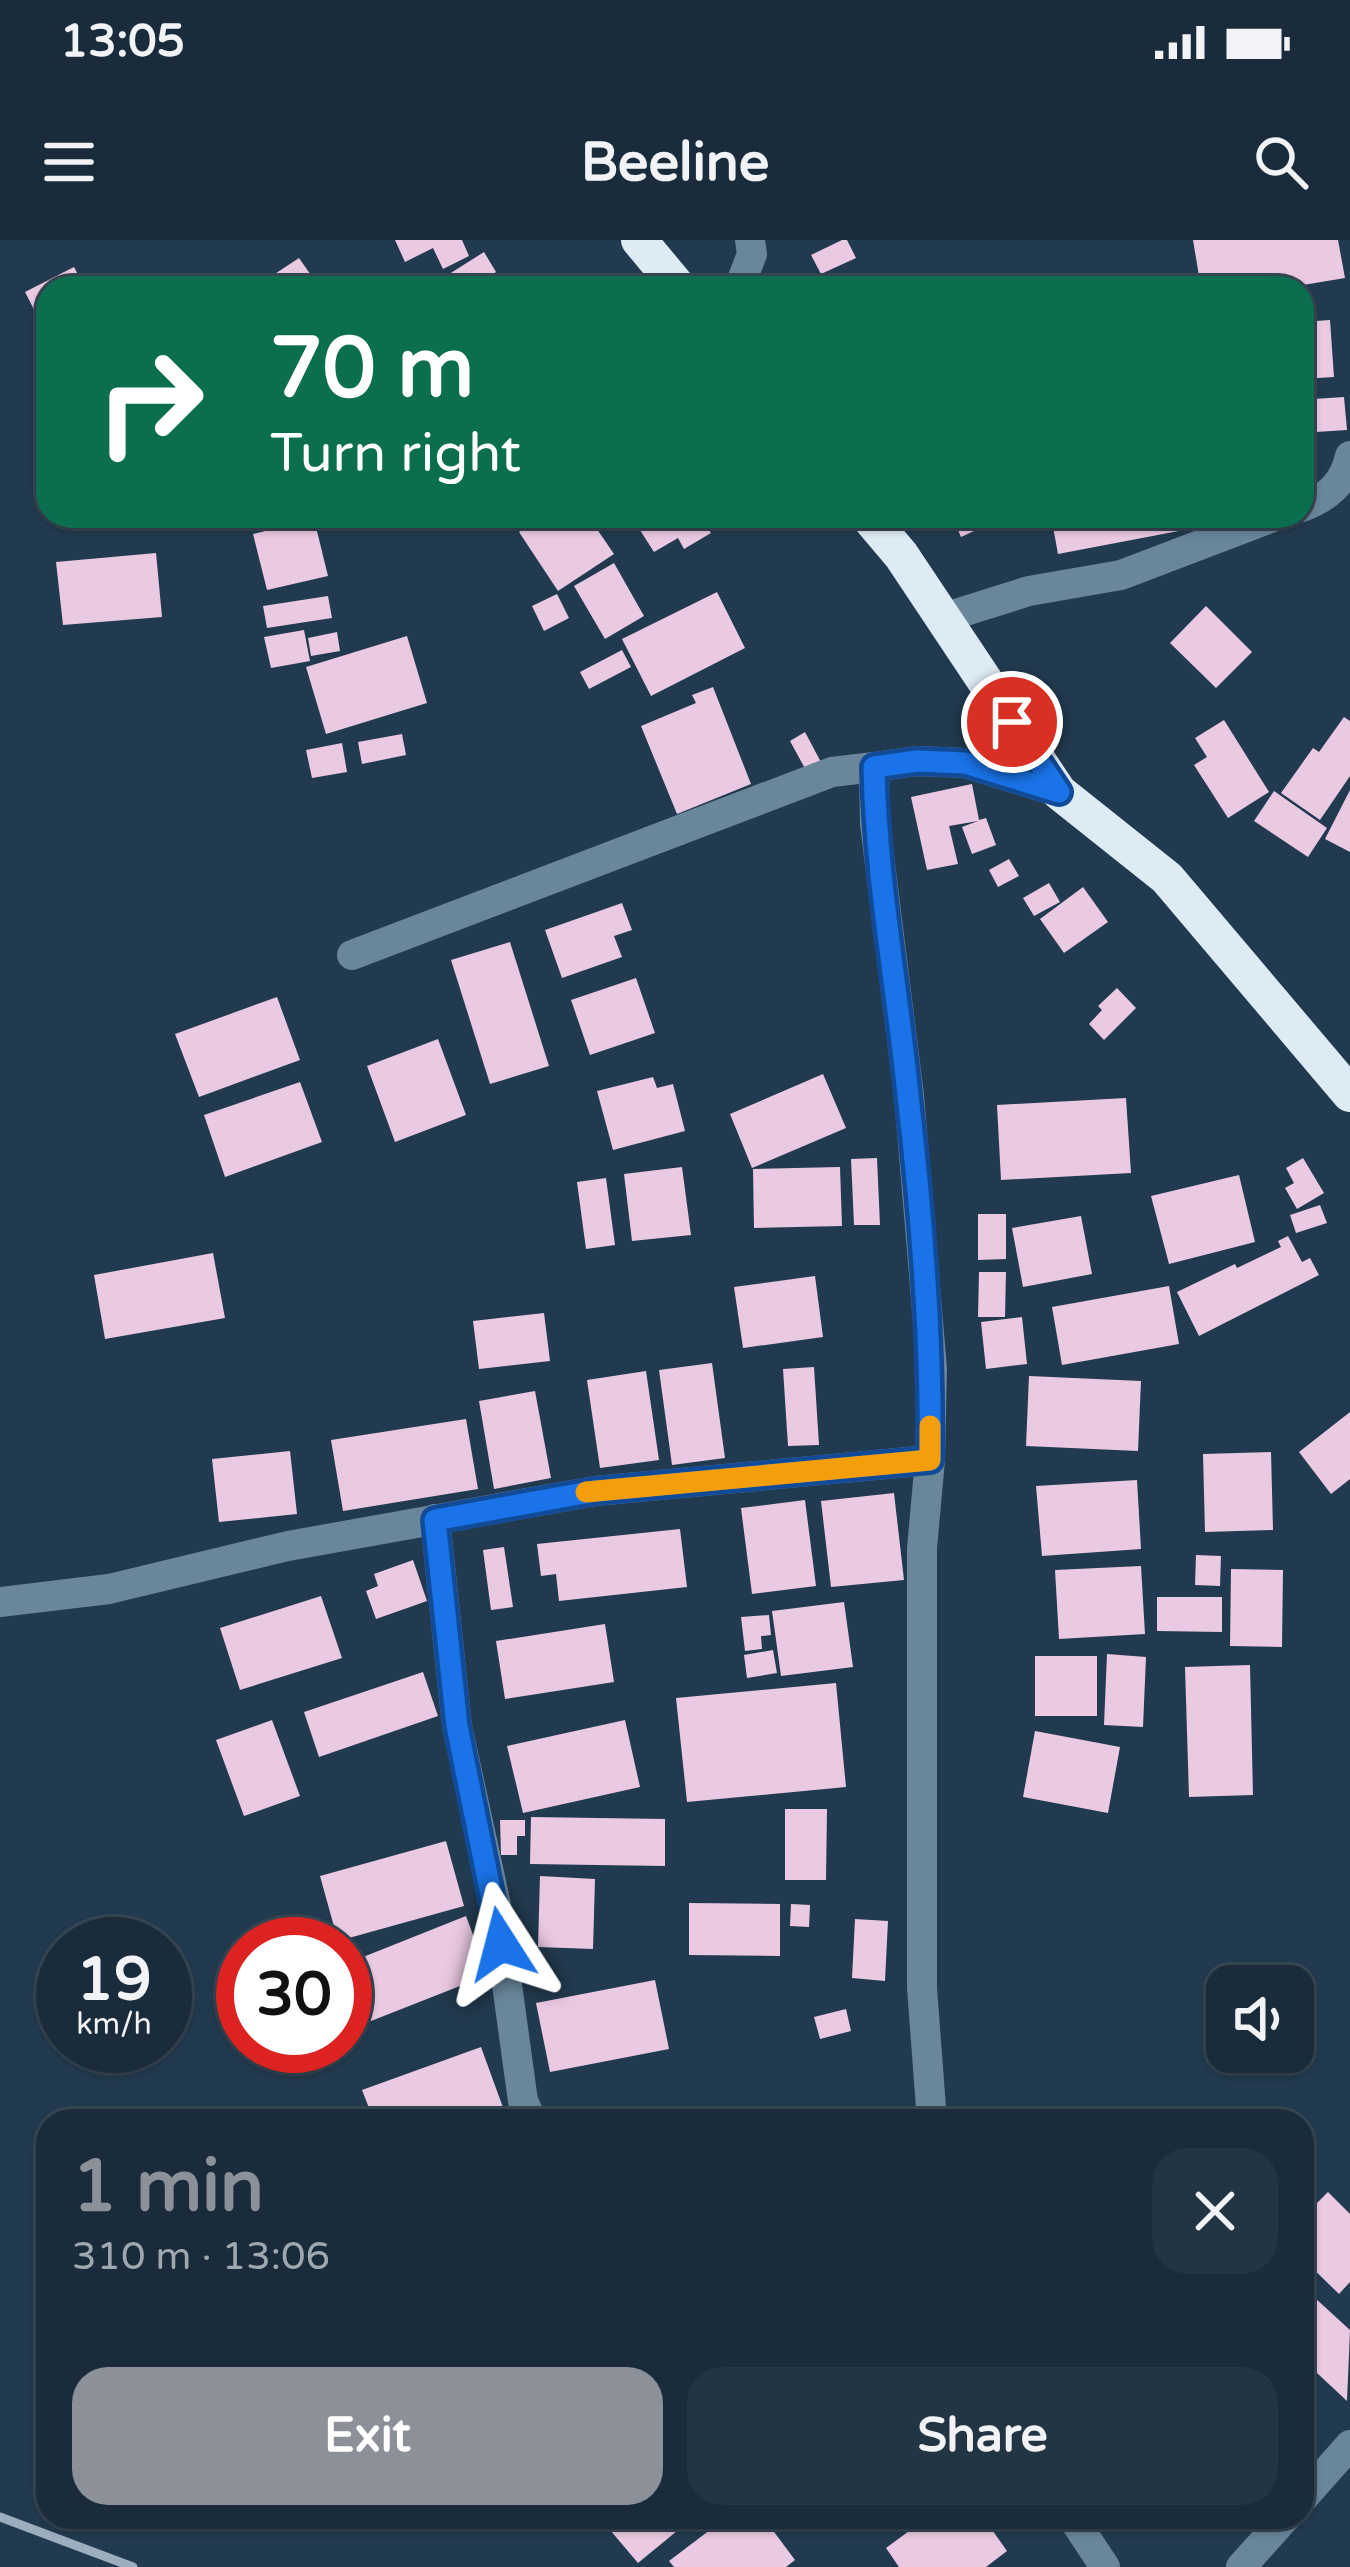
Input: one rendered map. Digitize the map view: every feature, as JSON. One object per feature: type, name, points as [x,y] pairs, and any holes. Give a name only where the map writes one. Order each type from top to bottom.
[{"type":"highway","points":[[639,240],[669,276]]},
{"type":"highway","points":[[877,528],[1059,792],[1167,878],[1350,1094]]},
{"type":"street","points":[[744,276],[752,254],[750,240]]},
{"type":"street","points":[[1314,502],[1346,474],[1350,456]]},
{"type":"street","points":[[943,618],[1029,591],[1121,575],[1244,528]]},
{"type":"street","points":[[352,955],[832,772],[917,761],[965,763],[1059,792]]},
{"type":"street","points":[[874,767],[875,824],[909,1096],[928,1323],[930,1460],[922,1548],[922,1988],[931,2109]]},
{"type":"street","points":[[0,1602],[109,1589],[288,1546],[595,1491],[930,1460]]},
{"type":"street","points":[[435,1520],[457,1726],[496,1905],[527,2109]]},
{"type":"street","points":[[1314,2486],[1350,2445]]},
{"type":"street","points":[[1080,2529],[1105,2567]]},
{"type":"street","points":[[1241,2567],[1275,2529]]},
{"type":"building","points":[[395,240],[462,240],[469,256],[443,269],[433,248],[405,262]]},
{"type":"building","points":[[847,240],[856,258],[821,274],[811,255]]},
{"type":"building","points":[[1193,240],[1338,240],[1345,278],[1314,283],[1314,276],[1199,276]]},
{"type":"building","points":[[484,252],[496,272],[490,276],[446,276]]},
{"type":"building","points":[[299,258],[312,276],[272,276]]},
{"type":"building","points":[[74,267],[79,276],[56,276]]},
{"type":"building","points":[[36,286],[36,314],[25,292]]},
{"type":"building","points":[[1330,320],[1334,377],[1314,378],[1314,321]]},
{"type":"building","points":[[1344,397],[1347,430],[1316,432],[1314,399]]},
{"type":"building","points":[[277,528],[316,528],[328,576],[267,590],[253,534]]},
{"type":"building","points":[[525,528],[596,528],[614,554],[558,591],[519,532]]},
{"type":"building","points":[[639,528],[708,528],[711,533],[684,549],[678,538],[654,552]]},
{"type":"building","points":[[957,528],[981,528],[961,537]]},
{"type":"building","points":[[1053,528],[1184,530],[1058,554]]},
{"type":"building","points":[[156,553],[162,617],[63,625],[56,562]]},
{"type":"building","points":[[614,563],[644,616],[605,639],[574,586]]},
{"type":"building","points":[[717,592],[745,648],[651,696],[622,639]]},
{"type":"building","points":[[557,594],[569,618],[544,631],[532,606]]},
{"type":"building","points":[[328,596],[332,618],[267,628],[263,606]]},
{"type":"building","points":[[1206,606],[1252,652],[1216,688],[1170,643]]},
{"type":"building","points":[[304,630],[310,661],[271,668],[264,637]]},
{"type":"building","points":[[337,632],[340,651],[311,656],[308,638]]},
{"type":"building","points":[[407,636],[427,703],[326,734],[306,667]]},
{"type":"building","points":[[622,650],[631,667],[589,689],[580,672]]},
{"type":"building","points":[[713,687],[751,784],[677,814],[641,726],[696,703],[692,695]]},
{"type":"building","points":[[1344,717],[1350,721],[1350,776],[1320,820],[1281,793],[1313,748],[1319,752]]},
{"type":"building","points":[[1224,720],[1269,792],[1228,818],[1194,765],[1207,757],[1195,738]]},
{"type":"building","points":[[805,732],[823,766],[808,774],[790,741]]},
{"type":"building","points":[[402,734],[406,755],[362,764],[358,742]]},
{"type":"building","points":[[342,743],[347,772],[312,778],[306,750]]},
{"type":"building","points":[[972,784],[979,820],[986,818],[996,845],[972,854],[962,827],[978,821],[949,826],[958,864],[927,870],[911,797]]},
{"type":"building","points":[[1350,790],[1350,852],[1325,839]]},
{"type":"building","points":[[1274,791],[1327,828],[1308,857],[1254,821]]},
{"type":"building","points":[[1009,859],[1019,876],[998,887],[989,870]]},
{"type":"building","points":[[1049,883],[1060,902],[1034,916],[1023,898]]},
{"type":"building","points":[[1083,887],[1108,922],[1064,953],[1040,919]]},
{"type":"building","points":[[622,903],[632,930],[614,936],[622,957],[562,978],[545,930]]},
{"type":"building","points":[[510,942],[549,1066],[490,1084],[451,960]]},
{"type":"building","points":[[636,978],[655,1033],[590,1055],[571,1000]]},
{"type":"building","points":[[1117,988],[1136,1008],[1104,1040],[1089,1024],[1102,1010],[1098,1006]]},
{"type":"building","points":[[277,997],[300,1060],[199,1097],[175,1034]]},
{"type":"building","points":[[438,1039],[466,1115],[395,1142],[367,1066]]},
{"type":"building","points":[[823,1074],[846,1128],[752,1168],[730,1114]]},
{"type":"building","points":[[653,1077],[657,1088],[673,1084],[685,1131],[613,1150],[597,1091]]},
{"type":"building","points":[[300,1082],[322,1142],[225,1177],[204,1115]]},
{"type":"building","points":[[1126,1098],[1131,1173],[1001,1180],[997,1105]]},
{"type":"building","points":[[877,1158],[880,1225],[854,1225],[851,1159]]},
{"type":"building","points":[[1303,1158],[1324,1193],[1297,1209],[1285,1188],[1294,1183],[1286,1168]]},
{"type":"building","points":[[682,1167],[691,1235],[632,1241],[624,1174]]},
{"type":"building","points":[[840,1167],[842,1226],[754,1228],[753,1169]]},
{"type":"building","points":[[1239,1175],[1255,1242],[1169,1264],[1151,1196]]},
{"type":"building","points":[[606,1178],[615,1245],[586,1249],[577,1182]]},
{"type":"building","points":[[1320,1205],[1327,1223],[1296,1233],[1290,1215]]},
{"type":"building","points":[[978,1214],[1006,1214],[1006,1259],[978,1260]]},
{"type":"building","points":[[1081,1216],[1092,1274],[1023,1287],[1012,1228]]},
{"type":"building","points":[[1288,1236],[1302,1262],[1310,1258],[1319,1275],[1199,1336],[1177,1292],[1281,1247],[1278,1241]]},
{"type":"building","points":[[213,1253],[225,1318],[105,1339],[94,1275]]},
{"type":"building","points":[[979,1272],[1006,1272],[1005,1317],[978,1317]]},
{"type":"building","points":[[815,1276],[823,1337],[743,1348],[734,1287]]},
{"type":"building","points":[[1169,1286],[1179,1344],[1062,1365],[1052,1307]]},
{"type":"building","points":[[544,1313],[550,1361],[479,1369],[473,1321]]},
{"type":"building","points":[[1022,1317],[1027,1364],[986,1369],[981,1322]]},
{"type":"building","points":[[712,1363],[725,1458],[672,1465],[659,1370]]},
{"type":"building","points":[[814,1367],[819,1445],[788,1446],[783,1369]]},
{"type":"building","points":[[646,1371],[659,1460],[600,1468],[587,1380]]},
{"type":"building","points":[[1029,1376],[1141,1381],[1138,1451],[1026,1446]]},
{"type":"building","points":[[535,1391],[551,1478],[494,1489],[479,1401]]},
{"type":"building","points":[[1350,1412],[1350,1479],[1331,1494],[1299,1452]]},
{"type":"building","points":[[466,1419],[478,1489],[343,1511],[331,1440]]},
{"type":"building","points":[[290,1451],[297,1514],[219,1522],[212,1459]]},
{"type":"building","points":[[1271,1452],[1273,1530],[1205,1532],[1203,1454]]},
{"type":"building","points":[[1137,1480],[1141,1549],[1042,1556],[1036,1486]]},
{"type":"building","points":[[894,1493],[904,1580],[831,1587],[821,1501]]},
{"type":"building","points":[[805,1500],[816,1586],[752,1594],[741,1508]]},
{"type":"building","points":[[680,1529],[687,1587],[559,1601],[556,1574],[541,1576],[537,1544]]},
{"type":"building","points":[[504,1547],[513,1607],[491,1610],[483,1550]]},
{"type":"building","points":[[1196,1555],[1221,1556],[1220,1586],[1195,1585]]},
{"type":"building","points":[[413,1560],[427,1601],[376,1619],[366,1591],[378,1586],[374,1574]]},
{"type":"building","points":[[1141,1566],[1145,1634],[1059,1639],[1055,1570]]},
{"type":"building","points":[[1231,1569],[1283,1570],[1282,1647],[1230,1646]]},
{"type":"building","points":[[321,1596],[342,1658],[240,1690],[220,1628]]},
{"type":"building","points":[[1157,1597],[1222,1597],[1222,1632],[1157,1631]]},
{"type":"building","points":[[844,1602],[853,1667],[781,1676],[772,1611]]},
{"type":"building","points":[[769,1615],[771,1635],[761,1636],[762,1649],[745,1651],[741,1617]]},
{"type":"building","points":[[605,1624],[614,1682],[505,1699],[496,1641]]},
{"type":"building","points":[[773,1650],[777,1673],[747,1678],[744,1655]]},
{"type":"building","points":[[1107,1654],[1146,1657],[1143,1727],[1104,1725]]},
{"type":"building","points":[[1035,1656],[1097,1656],[1097,1716],[1035,1716]]},
{"type":"building","points":[[1250,1665],[1253,1795],[1189,1797],[1185,1667]]},
{"type":"building","points":[[423,1672],[438,1716],[319,1757],[304,1712]]},
{"type":"building","points":[[836,1683],[846,1787],[687,1802],[676,1698]]},
{"type":"building","points":[[272,1720],[300,1796],[244,1816],[216,1740]]},
{"type":"building","points":[[625,1720],[640,1787],[523,1813],[507,1746]]},
{"type":"building","points":[[1035,1731],[1120,1747],[1108,1813],[1023,1797]]},
{"type":"building","points":[[785,1809],[827,1809],[826,1880],[785,1880]]},
{"type":"building","points":[[531,1817],[665,1819],[665,1866],[530,1864]]},
{"type":"building","points":[[500,1820],[525,1820],[525,1836],[517,1836],[517,1855],[501,1855]]},
{"type":"building","points":[[446,1841],[464,1906],[372,1932],[372,1917],[331,1917],[320,1876]]},
{"type":"building","points":[[540,1876],[595,1879],[593,1949],[538,1947]]},
{"type":"building","points":[[689,1903],[780,1904],[780,1956],[689,1955]]},
{"type":"building","points":[[791,1904],[810,1905],[809,1927],[790,1926]]},
{"type":"building","points":[[466,1916],[488,1975],[372,2021],[372,1953]]},
{"type":"building","points":[[855,1919],[888,1921],[885,1981],[852,1978]]},
{"type":"building","points":[[655,1980],[669,2049],[550,2072],[536,2003]]},
{"type":"building","points":[[846,2009],[851,2031],[820,2039],[814,2017]]},
{"type":"building","points":[[481,2047],[504,2109],[369,2109],[362,2090]]},
{"type":"building","points":[[1328,2192],[1350,2214],[1350,2282],[1339,2294],[1314,2270],[1314,2206]]},
{"type":"building","points":[[1314,2299],[1350,2330],[1347,2401],[1314,2370]]},
{"type":"building","points":[[609,2529],[679,2529],[638,2563]]},
{"type":"building","points":[[711,2529],[772,2529],[795,2560],[786,2567],[674,2567],[669,2561]]},
{"type":"building","points":[[912,2529],[991,2529],[1007,2551],[986,2567],[899,2567],[886,2548]]},
{"type":"railway","points":[[0,2517],[133,2567]]},
{"type":"slow traffic","points":[[586,1492],[930,1460],[930,1426]]},
{"type":"route","points":[[501,1944],[457,1726],[435,1520],[595,1491],[930,1460],[932,1369],[909,1096],[875,824],[874,767],[917,761],[965,763],[1059,792],[1012,722]]}]
